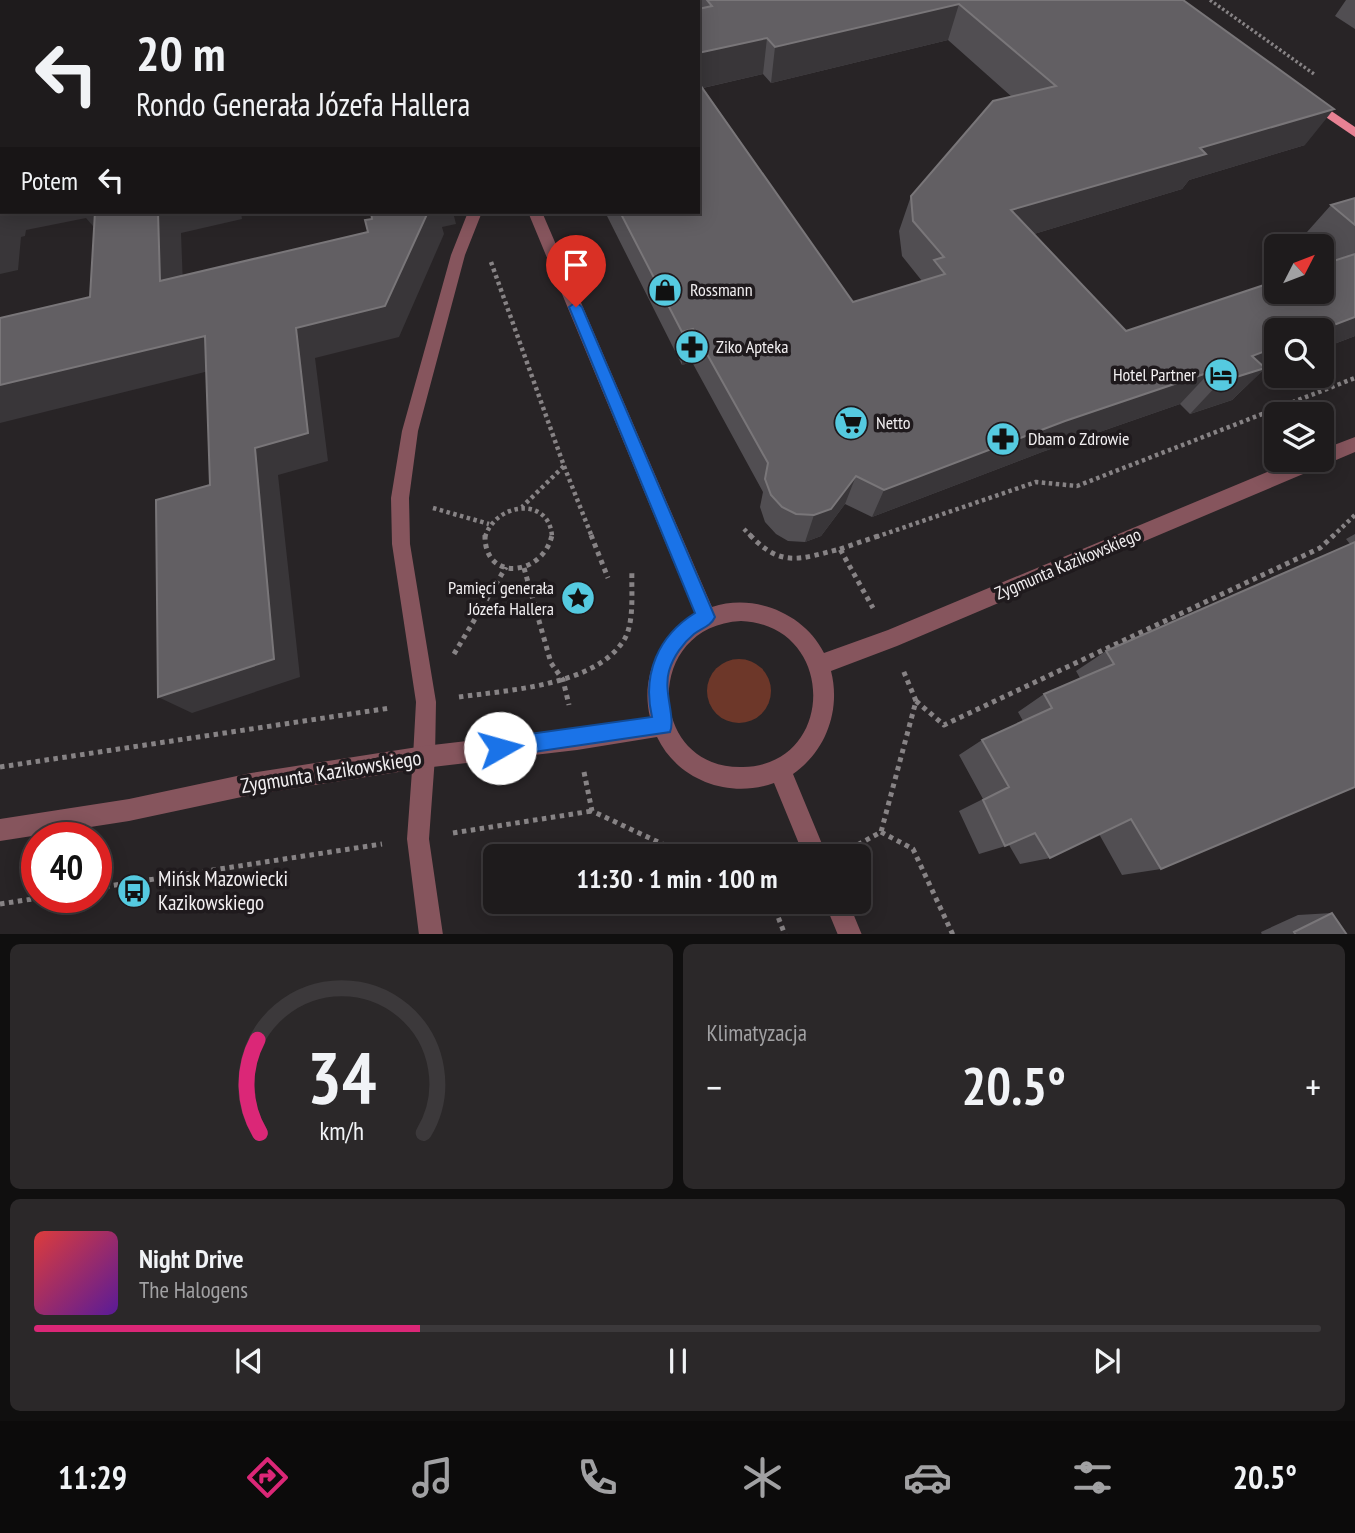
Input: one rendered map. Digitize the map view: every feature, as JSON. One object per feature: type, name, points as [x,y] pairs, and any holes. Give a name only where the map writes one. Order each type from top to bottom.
[{"type":"main road","points":[[1304,96],[1355,133]]},
{"type":"street","points":[[431,934],[418,839],[426,702],[401,544],[400,498],[410,431],[458,256],[474,214]]},
{"type":"street","points":[[536,214],[706,617]]},
{"type":"street","points":[[1334,453],[1355,444]]},
{"type":"street","name":"Zygmunta Kazikowskiego","points":[[819,665],[890,639],[1287,472]]},
{"type":"street","points":[[729,611],[754,612],[778,621],[799,636],[819,665],[824,708],[818,734],[802,756],[780,772],[754,779],[726,777],[700,767],[679,748],[664,725],[657,699],[659,673],[669,649],[685,630],[706,617],[729,611]]},
{"type":"street","name":"Zygmunta Kazikowskiego","points":[[0,830],[129,810],[251,784],[424,757],[577,739],[664,725]]},
{"type":"street","points":[[780,772],[812,844]]},
{"type":"street","points":[[842,914],[850,934]]},
{"type":"path","points":[[1210,0],[1321,79]]},
{"type":"path","points":[[489,257],[564,466],[608,578]]},
{"type":"path","points":[[840,549],[1037,482],[1077,485],[1355,378]]},
{"type":"path","points":[[522,507],[564,466]]},
{"type":"path","points":[[400,498],[489,524]]},
{"type":"path","points":[[522,507],[541,512],[548,519],[553,536],[545,554],[524,568],[506,567],[495,563],[484,545],[489,524],[503,512],[522,507]]},
{"type":"path","points":[[916,701],[944,725],[1320,548],[1355,515]]},
{"type":"path","points":[[426,702],[506,567]]},
{"type":"path","points":[[524,568],[551,663],[563,680],[592,811]]},
{"type":"path","points":[[0,767],[563,680],[594,666],[626,638],[632,570]]},
{"type":"path","points":[[112,886],[592,811],[662,844]]},
{"type":"path","points":[[881,832],[914,849],[953,934]]},
{"type":"path","points":[[0,904],[21,901]]},
{"type":"path","points":[[777,914],[785,934]]},
{"type":"shaded area","points":[[739,659],[757,665],[765,673],[771,691],[765,709],[757,717],[739,723],[721,717],[713,709],[707,691],[713,673],[721,665]]},
{"type":"building","points":[[707,0],[1183,0],[1334,109],[1200,148],[1206,154],[1011,210],[1126,331],[1264,285],[1264,304],[1334,304],[1334,261],[1355,254],[1355,317],[1334,325],[1334,318],[1264,318],[1264,352],[1252,356],[1264,368],[1220,382],[1210,372],[1065,421],[884,490],[856,476],[831,509],[814,515],[796,514],[782,507],[771,495],[765,479],[768,463],[693,329],[682,332],[621,214],[700,214],[700,85],[853,302],[945,274],[934,260],[944,257],[913,221],[911,196],[993,101],[1056,86],[959,4],[775,47],[767,38],[700,53],[700,9],[712,6]]},
{"type":"building","points":[[1355,198],[1355,225],[1331,205]]},
{"type":"building","points":[[95,214],[158,214],[160,281],[368,232],[365,220],[372,219],[371,214],[427,214],[385,306],[296,328],[308,433],[255,448],[274,659],[158,697],[156,500],[210,485],[205,336],[0,385],[0,318],[90,297]]},
{"type":"building","points":[[1355,542],[1355,787],[1161,869],[1131,819],[1050,858],[1035,833],[1005,846],[983,800],[1009,787],[982,740],[1052,708],[1044,694],[1114,664],[1106,651]]},
{"type":"building","points":[[1332,913],[1346,934],[1295,934],[1294,932]]},
{"type":"place","name":"Rossmann","points":[[665,290]]},
{"type":"place","name":"Ziko Apteka","points":[[692,347]]},
{"type":"place","name":"Hotel Partner","points":[[1221,375]]},
{"type":"place","name":"Netto","points":[[851,423]]},
{"type":"place","name":"Dbam o Zdrowie","points":[[1003,439]]},
{"type":"place","name":"Pamięci generała Józefa Hallera","points":[[578,598]]},
{"type":"place","name":"Mińsk Mazowiecki Kazikowskiego","points":[[134,891]]},
{"type":"route","points":[[500,748],[664,725],[657,699],[659,673],[669,649],[685,630],[706,617],[576,307]]}]
